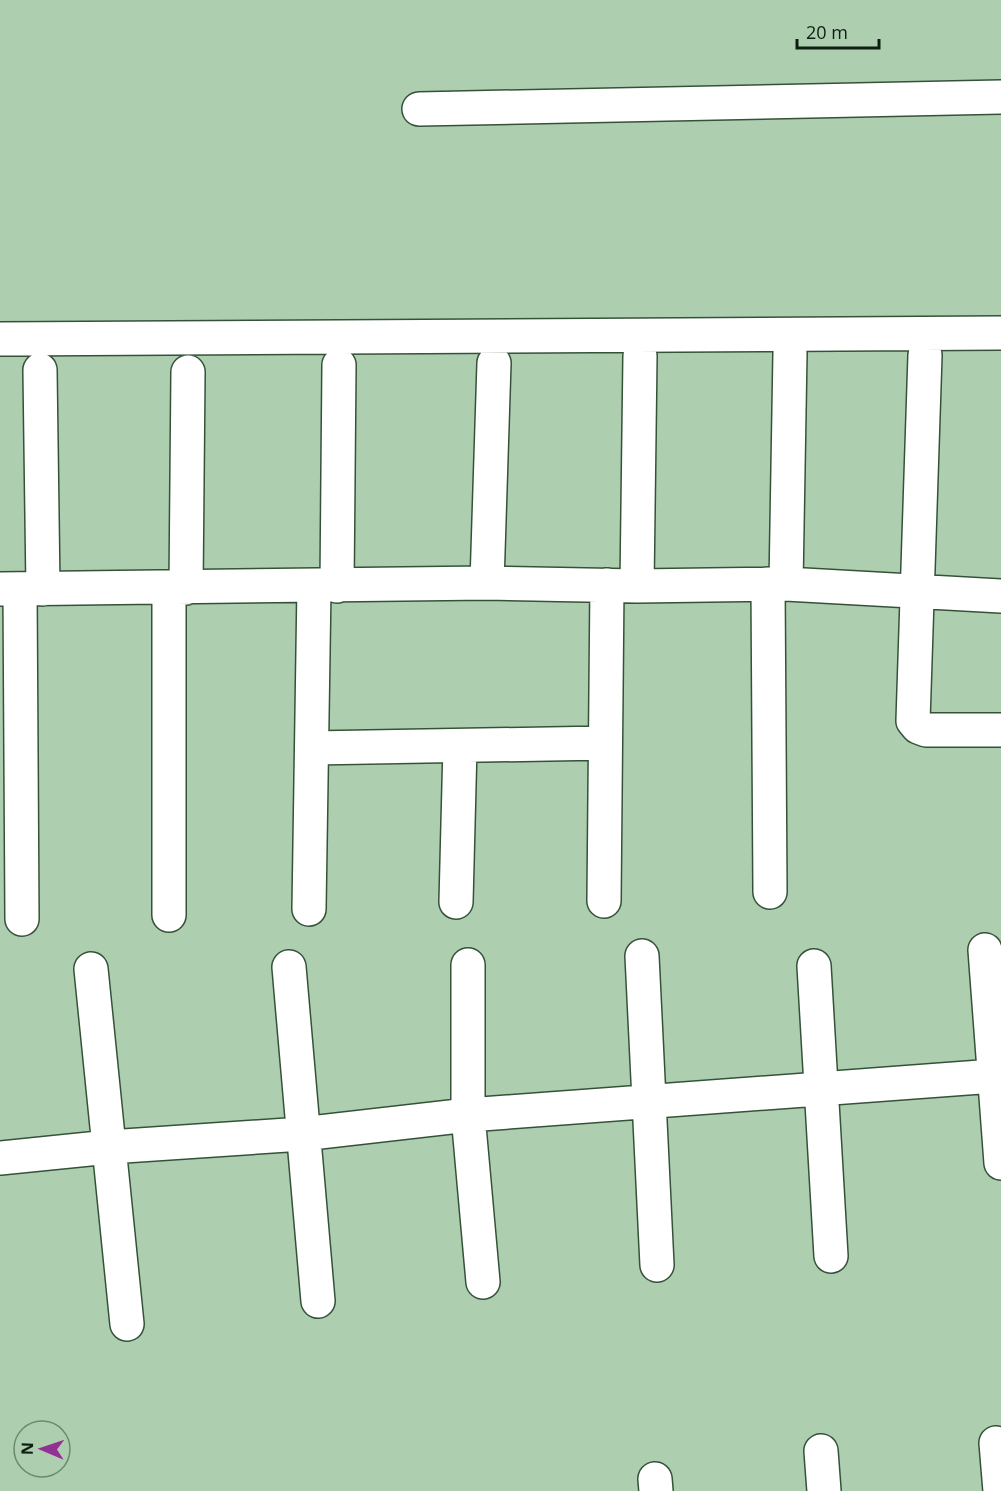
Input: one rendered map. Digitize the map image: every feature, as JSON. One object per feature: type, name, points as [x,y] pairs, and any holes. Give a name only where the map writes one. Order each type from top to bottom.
[{"type":"street","points":[[419,110],[1001,97]]},
{"type":"street","points":[[0,339],[1001,333]]},
{"type":"street","points":[[770,892],[777,584],[790,353]]},
{"type":"street","points":[[925,355],[913,721],[918,727],[926,730],[1001,730]]},
{"type":"street","points":[[604,901],[604,743],[622,586],[640,356]]},
{"type":"street","points":[[487,583],[494,363]]},
{"type":"street","points":[[309,909],[312,748],[339,365]]},
{"type":"street","points":[[22,919],[21,589],[40,370]]},
{"type":"street","points":[[169,915],[177,588],[188,372]]},
{"type":"street","points":[[21,589],[487,583],[622,586],[777,584],[1001,596]]},
{"type":"street","points":[[312,748],[604,743]]},
{"type":"street","points":[[456,902],[460,746]]},
{"type":"street","points":[[985,950],[1001,1163]]},
{"type":"street","points":[[642,956],[657,1265]]},
{"type":"street","points":[[468,965],[468,1115],[483,1282]]},
{"type":"street","points":[[814,966],[831,1256]]},
{"type":"street","points":[[289,967],[318,1301]]},
{"type":"street","points":[[90,969],[127,1324]]},
{"type":"street","points":[[0,1158],[302,1134],[468,1115],[994,1076]]},
{"type":"street","points":[[996,1443],[1000,1491]]},
{"type":"street","points":[[821,1451],[824,1491]]}]
